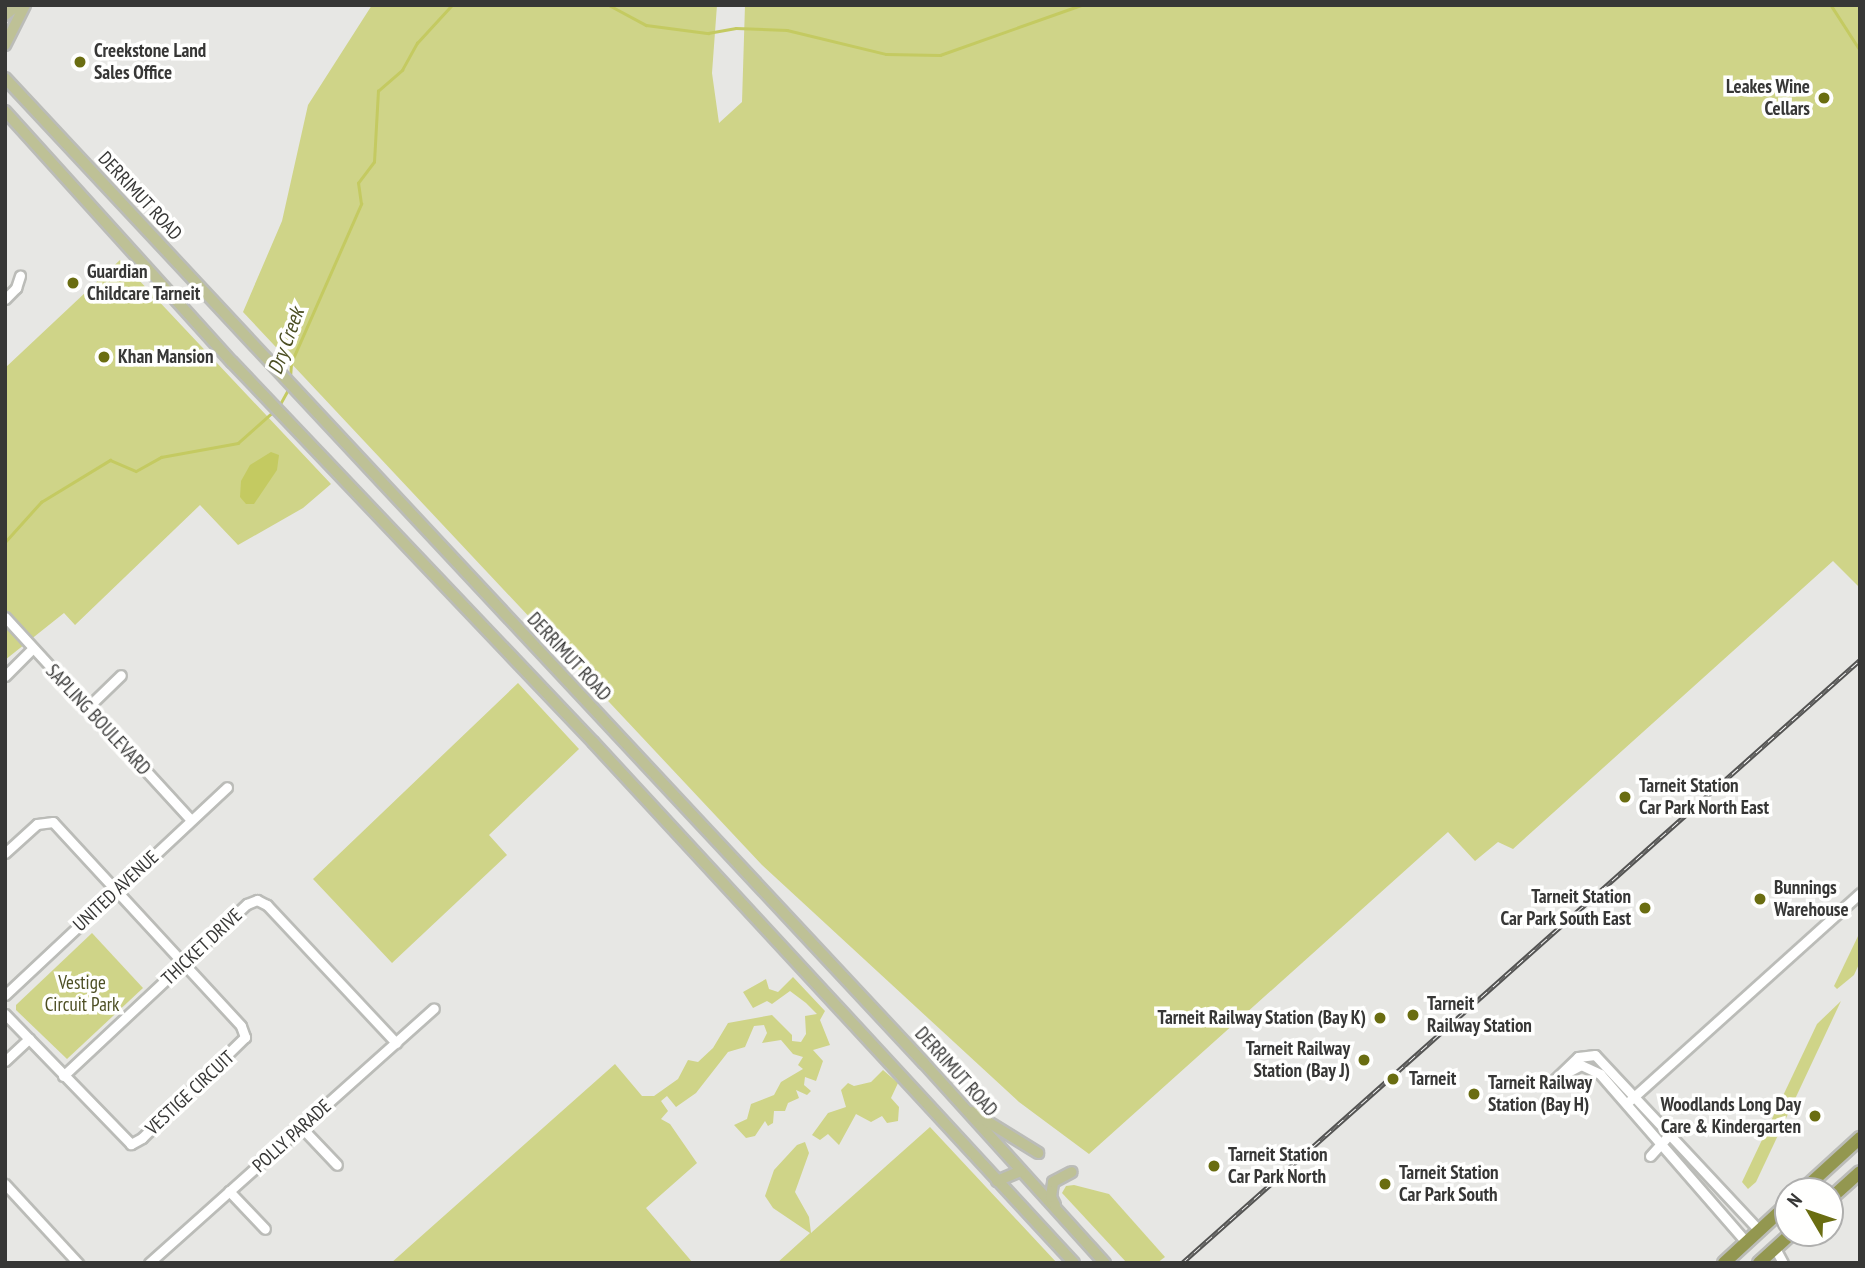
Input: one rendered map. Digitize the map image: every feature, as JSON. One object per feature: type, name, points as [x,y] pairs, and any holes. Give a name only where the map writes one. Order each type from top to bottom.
[{"type":"highway","points":[[1817,1177],[1860,1138]]},
{"type":"highway","points":[[1844,1186],[1860,1172]]},
{"type":"highway","points":[[1724,1263],[1774,1217]]},
{"type":"highway","points":[[1746,1242],[1764,1262],[1775,1248],[1759,1230]]},
{"type":"main road","points":[[5,15],[18,5]]},
{"type":"main road","points":[[5,45],[25,5]]},
{"type":"main road","name":"DERRIMUT ROAD","points":[[5,78],[964,1107],[1105,1263]]},
{"type":"main road","points":[[6,113],[244,374],[602,752],[1074,1263]]},
{"type":"main road","points":[[964,1107],[1038,1153]]},
{"type":"main road","points":[[997,1181],[1013,1161]]},
{"type":"main road","points":[[997,1181],[1021,1171]]},
{"type":"main road","points":[[1059,1211],[1051,1186],[1072,1172]]},
{"type":"street","points":[[5,299],[16,288],[20,276]]},
{"type":"street","name":"SAPLING BOULEVARD","points":[[5,617],[191,820]]},
{"type":"street","points":[[5,676],[32,649]]},
{"type":"street","points":[[87,708],[121,675]]},
{"type":"street","name":"UNITED AVENUE","points":[[5,995],[227,787]]},
{"type":"street","points":[[5,853],[37,824],[49,820],[183,964]]},
{"type":"street","points":[[1627,1103],[1860,893]]},
{"type":"street","name":"THICKET DRIVE","points":[[63,1076],[247,904],[262,901],[396,1043]]},
{"type":"street","name":"VESTIGE CIRCUIT","points":[[5,1014],[121,1138],[131,1144],[142,1138],[244,1042],[241,1026],[183,964]]},
{"type":"street","name":"POLLY PARADE","points":[[149,1263],[434,1008]]},
{"type":"street","points":[[5,1061],[29,1039]]},
{"type":"street","points":[[1746,1242],[1661,1146],[1627,1103],[1588,1065],[1576,1067],[1550,1084],[1578,1057],[1589,1053],[1636,1096],[1759,1230]]},
{"type":"street","points":[[301,1127],[337,1165]]},
{"type":"street","points":[[1650,1156],[1671,1133]]},
{"type":"street","points":[[5,1184],[78,1263]]},
{"type":"street","points":[[229,1191],[265,1229]]},
{"type":"street","points":[[1775,1248],[1783,1263]]},
{"type":"green space","points":[[372,5],[717,5],[712,73],[719,123],[742,102],[745,5],[1860,5],[1860,588],[1833,561],[1513,849],[1498,842],[1475,861],[1448,832],[1089,1154],[1019,1102],[762,865],[243,312],[282,221],[308,105]]},
{"type":"green space","points":[[120,260],[331,484],[303,508],[238,545],[200,505],[75,625],[64,613],[5,660],[5,368]]},
{"type":"green space","points":[[518,683],[579,749],[489,835],[507,855],[392,963],[313,879]]},
{"type":"green space","points":[[1860,932],[1860,962],[1854,975],[1837,989],[1834,986]]},
{"type":"green space","name":"Vestige Circuit Park","points":[[92,933],[143,988],[67,1059],[16,1010],[16,1005]]},
{"type":"green space","points":[[793,977],[825,1011],[820,1020],[830,1045],[813,1050],[823,1061],[816,1081],[805,1077],[804,1085],[811,1091],[807,1095],[796,1090],[799,1098],[788,1103],[785,1111],[774,1111],[773,1123],[768,1126],[765,1121],[755,1136],[746,1138],[734,1125],[747,1119],[751,1104],[774,1095],[781,1082],[803,1069],[798,1065],[803,1057],[793,1054],[781,1040],[762,1043],[767,1033],[764,1025],[754,1026],[745,1047],[728,1052],[696,1093],[676,1107],[667,1096],[661,1101],[668,1111],[661,1119],[670,1124],[697,1163],[646,1208],[693,1263],[391,1263],[615,1064],[642,1096],[654,1096],[678,1079],[688,1060],[698,1062],[713,1048],[728,1023],[772,1015],[792,1035],[792,1041],[801,1042],[806,1034],[805,1016],[817,1014],[806,1003],[790,991],[772,1004],[767,1001],[753,1008],[743,992],[766,979],[769,989],[778,992]]},
{"type":"green space","points":[[1841,1001],[1756,1182],[1748,1189],[1742,1182],[1817,1024]]},
{"type":"green space","points":[[883,1070],[898,1083],[891,1098],[899,1107],[898,1121],[887,1123],[882,1116],[871,1122],[856,1114],[839,1145],[828,1134],[820,1140],[812,1135],[828,1113],[846,1107],[841,1090],[848,1083],[854,1086],[871,1082]]},
{"type":"green space","points":[[930,1127],[1057,1263],[777,1263],[810,1233],[773,1208],[765,1196],[774,1170],[797,1145],[805,1142],[809,1153],[795,1192],[809,1217],[811,1233]]},
{"type":"green space","points":[[1074,1185],[1109,1194],[1165,1257],[1157,1263],[1127,1263],[1062,1193],[1066,1186]]},
{"type":"shaded area","points":[[271,452],[279,455],[277,470],[254,504],[246,504],[240,497],[241,481],[250,465]]},
{"type":"waterway","name":"Dry Creek","points":[[290,378],[291,363],[361,204],[358,183],[374,162],[378,91],[402,70],[417,43],[452,5]]},
{"type":"waterway","name":"Dry Creek","points":[[609,5],[646,25],[708,33],[736,28],[787,30],[886,54],[940,55],[1081,5]]},
{"type":"waterway","points":[[1831,5],[1860,50]]},
{"type":"waterway","name":"Dry Creek","points":[[279,406],[289,388]]},
{"type":"waterway","name":"Dry Creek","points":[[5,542],[41,502],[110,460],[136,471],[161,457],[238,443],[274,411]]},
{"type":"railway","points":[[1182,1263],[1860,660]]},
{"type":"place","name":"Creekstone Land Sales Office","points":[[80,62]]},
{"type":"place","name":"Leakes Wine Cellars","points":[[1824,98]]},
{"type":"place","name":"Guardian Childcare Tarneit","points":[[73,283]]},
{"type":"place","name":"Khan Mansion","points":[[104,357]]},
{"type":"place","name":"Tarneit Station Car Park North East","points":[[1625,797]]},
{"type":"place","name":"Bunnings Warehouse","points":[[1760,899]]},
{"type":"place","name":"Tarneit Station Car Park South East","points":[[1645,908]]},
{"type":"place","name":"Tarneit Railway Station","points":[[1413,1015]]},
{"type":"place","name":"Tarneit Railway Station (Bay K)","points":[[1380,1018]]},
{"type":"place","name":"Tarneit Railway Station (Bay J)","points":[[1364,1060]]},
{"type":"place","name":"Tarneit","points":[[1393,1079]]},
{"type":"place","name":"Tarneit Railway Station (Bay H)","points":[[1474,1094]]},
{"type":"place","name":"Woodlands Long Day Care & Kindergarten","points":[[1815,1116]]},
{"type":"place","name":"Tarneit Station Car Park North","points":[[1214,1166]]},
{"type":"place","name":"Tarneit Station Car Park South","points":[[1385,1184]]}]
